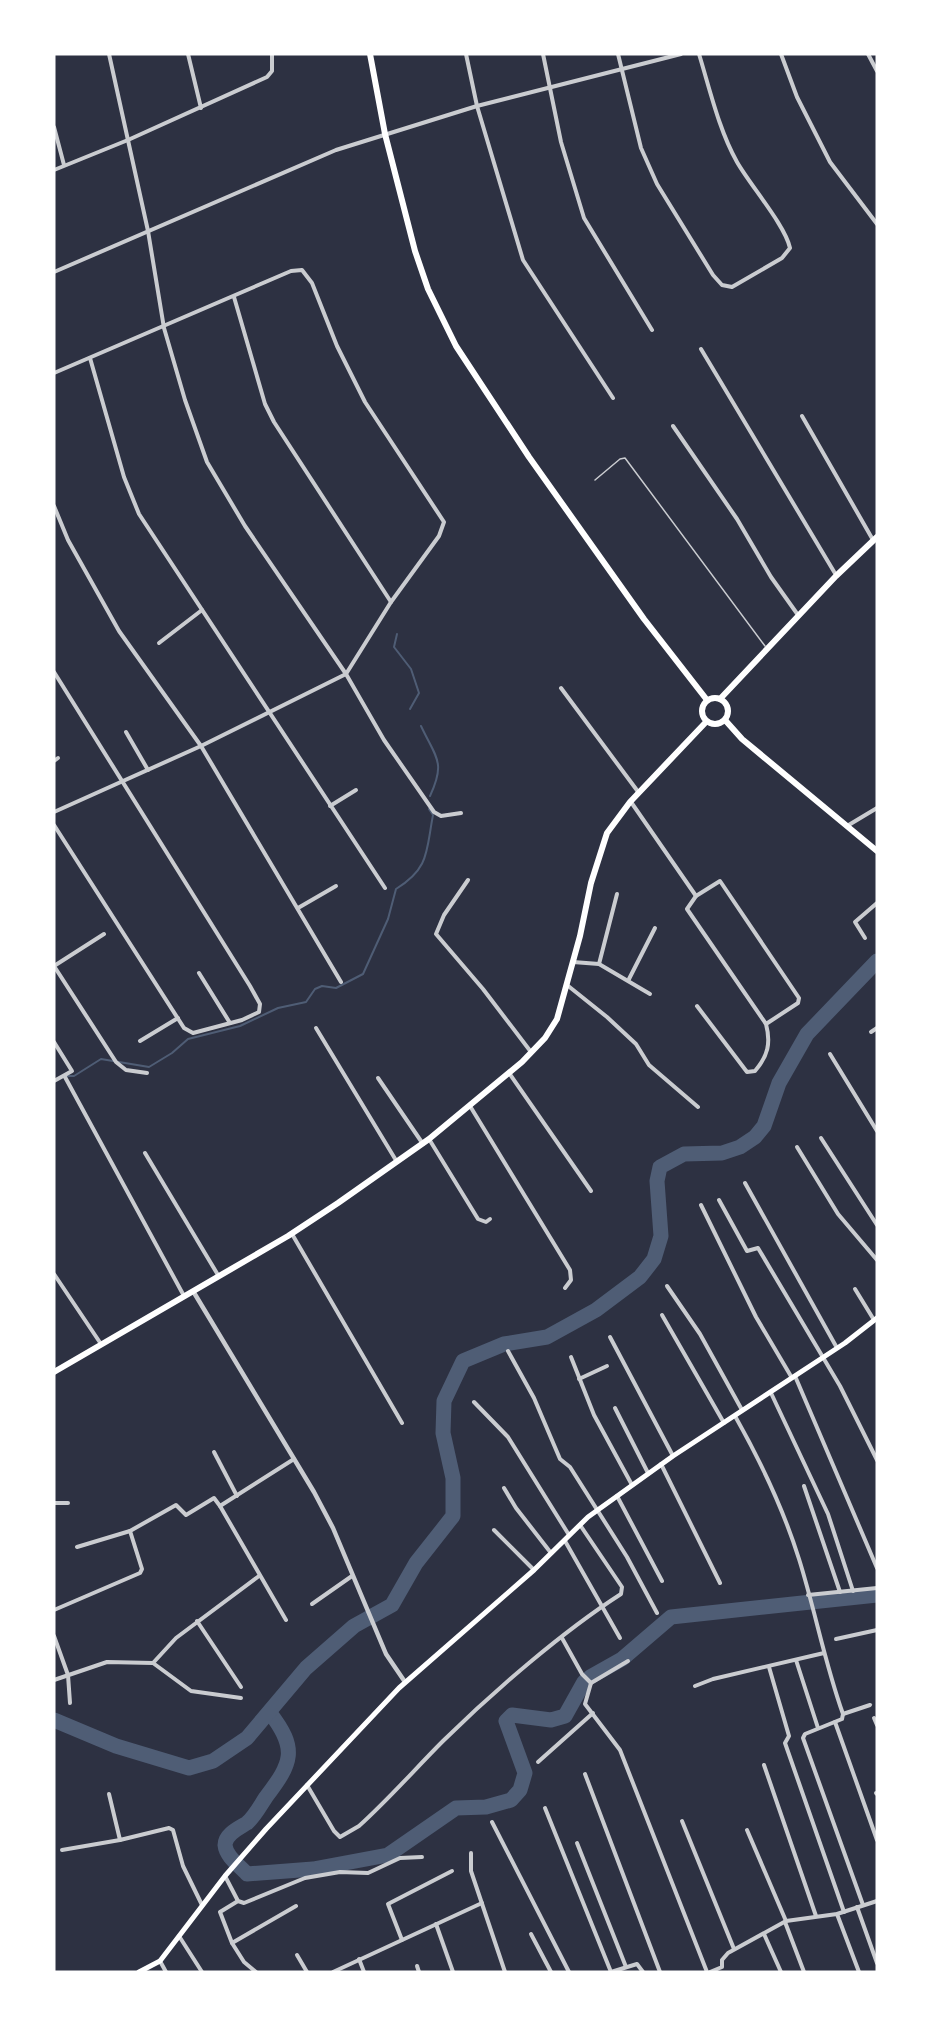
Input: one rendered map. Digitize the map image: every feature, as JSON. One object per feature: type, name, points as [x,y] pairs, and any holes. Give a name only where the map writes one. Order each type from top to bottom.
[{"type":"highway","points":[[370,54],[385,134],[415,251],[428,289],[456,346],[529,457],[644,619],[707,700]]},
{"type":"highway","points":[[707,700],[720,699],[875,538]]},
{"type":"highway","points":[[706,722],[718,724],[725,720],[728,711],[720,699]]},
{"type":"highway","points":[[706,722],[701,711],[707,700]]},
{"type":"highway","points":[[725,720],[742,739],[877,851]]},
{"type":"highway","points":[[54,1372],[292,1233],[426,1142],[531,1053],[552,1030],[567,985],[602,845],[630,802],[706,722]]},
{"type":"main road","points":[[139,1972],[160,1961],[227,1874],[307,1785],[405,1682],[534,1570],[597,1509],[661,1464],[838,1348],[876,1319]]},
{"type":"street","points":[[109,54],[148,231],[164,328],[185,400],[207,462],[245,526],[346,674],[384,740],[434,812],[441,816],[461,813]]},
{"type":"street","points":[[188,54],[201,108]]},
{"type":"street","points":[[54,170],[128,140],[267,77],[272,71],[272,54]]},
{"type":"street","points":[[466,54],[477,106],[523,260],[612,398]]},
{"type":"street","points":[[543,54],[561,142],[584,218],[652,330]]},
{"type":"street","points":[[618,54],[641,148],[649,166],[692,244],[713,275],[722,285],[732,288],[787,253],[789,243],[736,161],[699,54]]},
{"type":"street","points":[[54,272],[293,167],[385,134],[477,106],[681,54]]},
{"type":"street","points":[[781,54],[797,97],[830,162],[877,224]]},
{"type":"street","points":[[868,54],[877,71]]},
{"type":"street","points":[[54,127],[64,165]]},
{"type":"street","points":[[54,373],[164,328],[296,269],[307,274],[337,346],[364,402],[444,522],[439,536],[391,602],[346,674],[328,686],[54,812]]},
{"type":"street","points":[[234,297],[265,404],[274,422],[391,602]]},
{"type":"street","points":[[701,350],[836,576]]},
{"type":"street","points":[[90,358],[124,477],[139,514],[271,711],[330,806],[385,888]]},
{"type":"street","points":[[802,416],[875,538]]},
{"type":"street","points":[[673,426],[799,616]]},
{"type":"street","points":[[54,506],[68,540],[119,631],[201,746],[341,982]]},
{"type":"street","points":[[159,643],[202,610]]},
{"type":"street","points":[[54,672],[260,1004],[259,1012],[230,1024],[193,1033],[184,1028],[54,825]]},
{"type":"street","points":[[561,688],[639,794]]},
{"type":"street","points":[[126,732],[148,770]]},
{"type":"street","points":[[330,806],[357,790]]},
{"type":"street","points":[[630,802],[696,896]]},
{"type":"street","points":[[846,827],[877,808]]},
{"type":"street","points":[[468,880],[444,915],[436,934],[483,988],[531,1053]]},
{"type":"street","points":[[697,1005],[749,1073],[755,1071],[767,1054],[770,1039],[766,1024],[687,909],[687,905],[696,896],[717,882],[722,882],[799,998],[798,1003],[766,1024]]},
{"type":"street","points":[[298,908],[336,886]]},
{"type":"street","points":[[598,964],[617,894]]},
{"type":"street","points":[[865,938],[855,922],[877,903]]},
{"type":"street","points":[[629,979],[655,928]]},
{"type":"street","points":[[104,934],[54,966],[116,1062],[126,1070],[147,1073]]},
{"type":"street","points":[[573,962],[598,964],[629,979],[650,993]]},
{"type":"street","points":[[200,973],[230,1024]]},
{"type":"street","points":[[567,985],[608,1017],[636,1044],[649,1065],[698,1107]]},
{"type":"street","points":[[140,1041],[178,1018]]},
{"type":"street","points":[[316,1028],[397,1162]]},
{"type":"street","points":[[871,1032],[877,1028]]},
{"type":"street","points":[[54,1042],[72,1072],[54,1081]]},
{"type":"street","points":[[830,1054],[877,1131]]},
{"type":"street","points":[[508,1072],[591,1191]]},
{"type":"street","points":[[65,1077],[184,1296]]},
{"type":"street","points":[[378,1078],[426,1142],[478,1219],[486,1222],[490,1220]]},
{"type":"street","points":[[470,1106],[570,1270],[571,1280],[565,1288]]},
{"type":"street","points":[[821,1138],[877,1225]]},
{"type":"street","points":[[797,1147],[838,1214],[877,1260]]},
{"type":"street","points":[[145,1153],[218,1275]]},
{"type":"street","points":[[746,1183],[838,1348]]},
{"type":"street","points":[[719,1200],[747,1251],[758,1248],[840,1386],[877,1460]]},
{"type":"street","points":[[700,1205],[756,1317],[794,1377],[877,1568]]},
{"type":"street","points":[[292,1233],[402,1423]]},
{"type":"street","points":[[54,1274],[101,1344]]},
{"type":"street","points":[[668,1286],[700,1334],[743,1411]]},
{"type":"street","points":[[855,1289],[876,1319]]},
{"type":"street","points":[[193,1290],[333,1528],[376,1630],[395,1670],[405,1682]]},
{"type":"street","points":[[662,1315],[724,1423]]},
{"type":"street","points":[[610,1337],[673,1456]]},
{"type":"street","points":[[508,1351],[534,1398],[560,1459],[570,1467],[597,1509],[627,1557],[657,1613]]},
{"type":"street","points":[[571,1357],[607,1442],[632,1485]]},
{"type":"street","points":[[579,1378],[607,1366]]},
{"type":"street","points":[[771,1393],[828,1514],[853,1591]]},
{"type":"street","points":[[474,1402],[508,1437],[567,1538],[620,1638]]},
{"type":"street","points":[[615,1408],[648,1473]]},
{"type":"street","points":[[735,1416],[775,1491],[800,1561],[843,1714],[842,1719],[805,1734],[804,1742],[863,1905]]},
{"type":"street","points":[[214,1452],[237,1496]]},
{"type":"street","points":[[220,1506],[294,1459]]},
{"type":"street","points":[[661,1464],[720,1583]]},
{"type":"street","points":[[804,1486],[840,1592]]},
{"type":"street","points":[[504,1488],[550,1553]]},
{"type":"street","points":[[617,1496],[662,1581]]},
{"type":"street","points":[[77,1547],[130,1532],[176,1505],[186,1515],[214,1498],[286,1620]]},
{"type":"street","points":[[54,1503],[68,1503]]},
{"type":"street","points":[[307,1785],[334,1831],[340,1837],[345,1835],[372,1815],[444,1740],[562,1638],[603,1605],[621,1594],[623,1589],[579,1525]]},
{"type":"street","points":[[494,1530],[534,1570]]},
{"type":"street","points":[[54,1610],[140,1573],[142,1569],[130,1532]]},
{"type":"street","points":[[153,1663],[176,1638],[260,1576]]},
{"type":"street","points":[[312,1604],[352,1576]]},
{"type":"street","points":[[808,1596],[877,1588]]},
{"type":"street","points":[[197,1621],[241,1687]]},
{"type":"street","points":[[836,1639],[877,1630]]},
{"type":"street","points":[[54,1636],[68,1675],[70,1703]]},
{"type":"street","points":[[562,1638],[582,1674],[591,1683]]},
{"type":"street","points":[[695,1686],[713,1679],[824,1653]]},
{"type":"street","points":[[796,1660],[818,1728]]},
{"type":"street","points":[[628,1661],[591,1683],[585,1700],[617,1743],[709,1972],[722,1967]]},
{"type":"street","points":[[54,1680],[107,1662],[153,1663],[190,1691],[241,1698]]},
{"type":"street","points":[[769,1667],[789,1736],[785,1743],[844,1912]]},
{"type":"street","points":[[843,1714],[870,1705]]},
{"type":"street","points":[[538,1762],[593,1713]]},
{"type":"street","points":[[874,1718],[877,1725]]},
{"type":"street","points":[[834,1722],[877,1839]]},
{"type":"street","points":[[764,1765],[816,1916]]},
{"type":"street","points":[[585,1774],[660,1972]]},
{"type":"street","points":[[109,1794],[120,1840]]},
{"type":"street","points":[[545,1808],[611,1972],[637,1964],[643,1972]]},
{"type":"street","points":[[682,1821],[734,1949]]},
{"type":"street","points":[[492,1822],[569,1972]]},
{"type":"street","points":[[62,1850],[120,1840],[169,1828],[173,1830],[183,1866],[202,1905]]},
{"type":"street","points":[[747,1830],[786,1922],[804,1972]]},
{"type":"street","points":[[577,1843],[626,1967]]},
{"type":"street","points":[[471,1853],[471,1871],[505,1972]]},
{"type":"street","points":[[256,1972],[244,1962],[232,1943],[220,1910],[238,1901],[244,1903],[313,1876],[340,1872],[368,1873],[400,1858],[422,1857]]},
{"type":"street","points":[[402,1940],[388,1904],[452,1870]]},
{"type":"street","points":[[227,1874],[238,1901]]},
{"type":"street","points":[[724,1972],[722,1967],[724,1956],[786,1922],[837,1914],[877,1901]]},
{"type":"street","points":[[333,1972],[482,1903]]},
{"type":"street","points":[[232,1943],[296,1906]]},
{"type":"street","points":[[857,1907],[877,1963]]},
{"type":"street","points":[[837,1914],[859,1972]]},
{"type":"street","points":[[436,1924],[453,1972]]},
{"type":"street","points":[[531,1934],[551,1972]]},
{"type":"street","points":[[764,1934],[781,1972]]},
{"type":"street","points":[[179,1936],[202,1972]]},
{"type":"street","points":[[297,1955],[307,1972]]},
{"type":"street","points":[[359,1959],[364,1972]]},
{"type":"street","points":[[160,1961],[166,1972]]},
{"type":"street","points":[[417,1966],[419,1972]]},
{"type":"lane","points":[[595,480],[620,459],[625,458],[686,536],[767,649]]},
{"type":"waterway","points":[[397,634],[394,647],[411,669],[419,693],[410,709]]},
{"type":"waterway","points":[[421,726],[435,753],[438,767],[435,785],[430,796]]},
{"type":"waterway","points":[[66,1076],[74,1076],[101,1059],[149,1067],[172,1053],[188,1039],[240,1026],[278,1008],[306,1002],[315,989],[322,986],[336,988],[363,974],[388,919],[396,889],[415,874],[425,858],[433,815],[429,809]]},
{"type":"waterway","points":[[54,1720],[116,1746],[189,1768],[213,1761],[247,1738],[306,1668],[354,1626],[392,1605],[416,1563],[453,1516],[453,1478],[443,1433],[444,1401],[463,1361],[504,1344],[547,1337],[596,1310],[640,1277],[654,1259],[661,1236],[657,1181],[660,1167],[684,1154],[722,1153],[740,1147],[755,1137],[764,1126],[779,1083],[807,1034],[877,961]]},
{"type":"waterway","points":[[590,1677],[622,1659],[671,1617],[877,1595]]},
{"type":"waterway","points":[[270,1713],[288,1746],[286,1765],[282,1775],[255,1814],[227,1838],[225,1845],[231,1857],[247,1874],[313,1869],[388,1855],[456,1808],[486,1807],[511,1800],[520,1790],[525,1773],[506,1721],[512,1715],[551,1720],[565,1716],[584,1682]]}]
